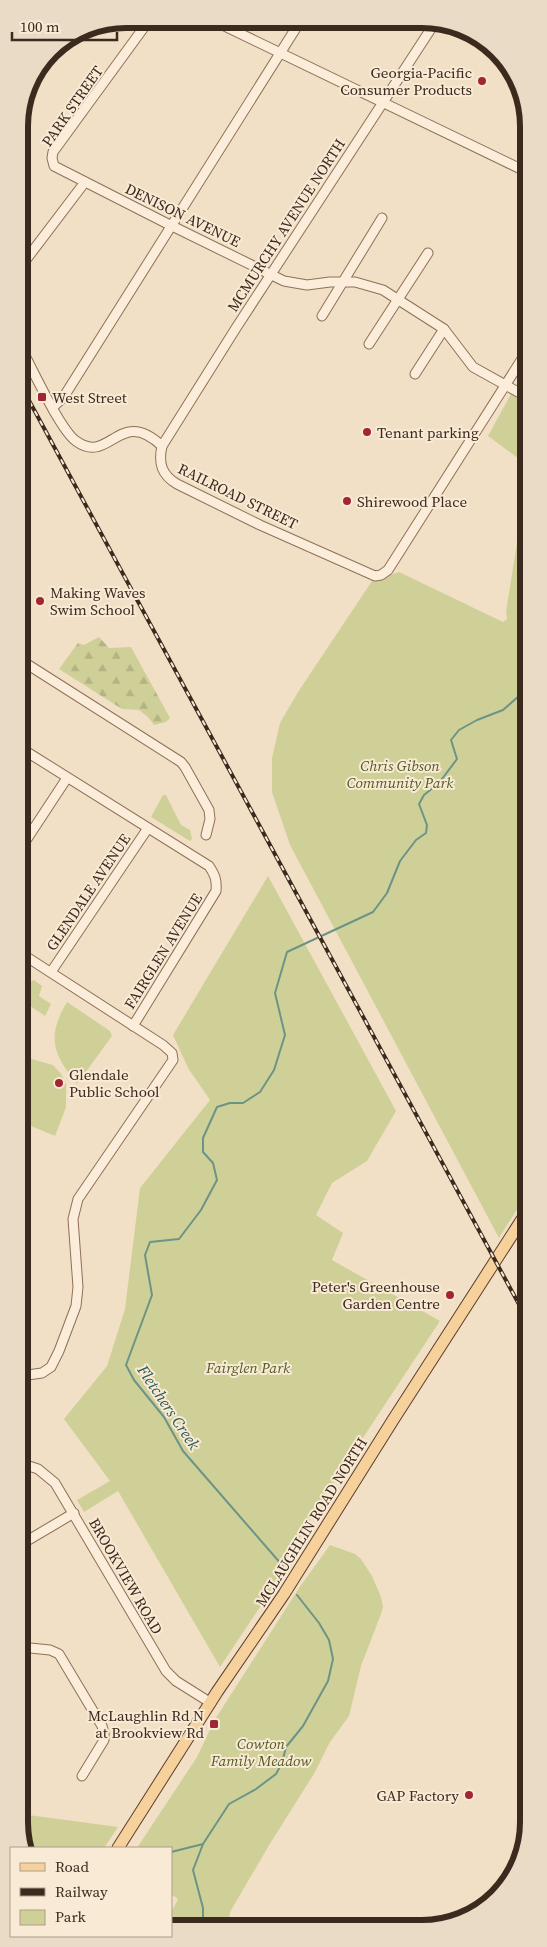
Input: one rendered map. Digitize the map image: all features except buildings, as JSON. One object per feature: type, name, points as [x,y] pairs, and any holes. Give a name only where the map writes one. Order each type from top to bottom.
[{"type":"main road","name":"MCLAUGHLIN ROAD NORTH","points":[[119,1847],[304,1563],[392,1420],[519,1223]]},
{"type":"street","name":"PARK STREET","points":[[85,182],[54,166],[53,152],[143,28]]},
{"type":"street","points":[[228,28],[520,169]]},
{"type":"street","points":[[53,407],[63,398],[296,28]]},
{"type":"street","name":"MCMURCHY AVENUE NORTH","points":[[162,446],[271,274],[431,28]]},
{"type":"street","name":"DENISON AVENUE","points":[[85,182],[284,281],[307,286],[343,282],[370,285],[383,290],[444,329],[473,367],[520,393]]},
{"type":"street","points":[[28,257],[85,182]]},
{"type":"street","points":[[322,316],[382,218]]},
{"type":"street","points":[[369,344],[428,253]]},
{"type":"street","points":[[415,374],[444,329]]},
{"type":"street","points":[[28,361],[69,435],[85,446],[100,447],[120,434],[133,431],[144,433],[162,446]]},
{"type":"street","points":[[506,385],[520,363]]},
{"type":"street","name":"RAILROAD STREET","points":[[162,446],[159,458],[168,479],[260,525],[375,576],[381,575],[388,570],[506,385]]},
{"type":"street","points":[[28,665],[181,762],[209,810],[210,818],[206,835]]},
{"type":"street","name":"FAIRGLEN AVENUE","points":[[28,753],[209,866],[217,882],[216,891],[133,1026],[163,1045],[172,1053],[173,1060],[78,1199],[73,1219],[78,1287],[76,1306],[51,1367],[42,1373],[28,1375]]},
{"type":"street","points":[[28,837],[67,778]]},
{"type":"street","name":"GLENDALE AVENUE","points":[[51,972],[148,828]]},
{"type":"street","points":[[28,958],[133,1026]]},
{"type":"street","name":"BROOKVIEW ROAD","points":[[28,1466],[38,1469],[52,1480],[74,1513],[166,1671],[176,1681],[211,1703]]},
{"type":"street","points":[[28,1540],[74,1513]]},
{"type":"street","points":[[28,1649],[50,1650],[59,1654],[102,1726],[104,1740],[82,1776]]},
{"type":"green space","points":[[511,394],[520,398],[520,460],[488,436]]},
{"type":"green space","name":"Chris Gibson Community Park","points":[[520,525],[519,1206],[499,1238],[290,845],[272,792],[272,758],[280,723],[298,692],[372,581],[399,572],[503,622],[507,619],[506,612]]},
{"type":"green space","points":[[99,637],[109,648],[131,647],[170,718],[166,722],[154,725],[139,710],[122,709],[59,669],[78,643],[84,645]]},
{"type":"green space","points":[[163,795],[166,795],[181,825],[190,830],[192,839],[190,841],[151,817]]},
{"type":"green space","name":"Fairglen Park","points":[[268,876],[396,1111],[367,1161],[332,1183],[316,1215],[343,1233],[332,1260],[440,1321],[316,1509],[270,1592],[220,1667],[118,1491],[84,1512],[77,1500],[110,1481],[64,1419],[107,1366],[125,1309],[140,1188],[210,1100],[188,1068],[173,1035]]},
{"type":"green space","points":[[34,980],[42,986],[39,996],[51,1004],[45,1016],[28,1004],[28,986]]},
{"type":"green space","points":[[67,1002],[110,1031],[112,1036],[77,1084],[62,1063],[55,1045],[56,1025]]},
{"type":"green space","points":[[28,1058],[53,1065],[61,1074],[66,1084],[66,1107],[55,1136],[28,1125]]},
{"type":"green space","name":"Cowton Family Meadow","points":[[330,1545],[355,1554],[361,1559],[372,1576],[381,1597],[383,1607],[361,1666],[349,1716],[330,1742],[315,1772],[268,1847],[230,1912],[230,1920],[172,1920],[172,1911],[178,1899],[172,1895],[172,1847],[138,1847],[197,1757],[214,1721],[299,1588]]},
{"type":"green space","points":[[28,1815],[118,1827],[105,1847],[31,1847],[28,1834]]},
{"type":"waterway","name":"Fletchers Creek","points":[[285,1572],[282,1565],[183,1451],[164,1417],[134,1380],[126,1365],[152,1295],[145,1255],[150,1242],[179,1239],[201,1210],[217,1180],[213,1163],[203,1152],[203,1138],[217,1107],[230,1103],[243,1103],[260,1092],[274,1070],[285,1035],[275,993],[287,952],[373,912],[387,893],[400,861],[416,840],[426,833],[427,825],[419,804],[424,795],[439,783],[457,759],[451,740],[459,730],[477,720],[503,710],[520,695]]},
{"type":"waterway","name":"Fletchers Creek","points":[[203,1920],[203,1908],[193,1870],[203,1844],[229,1804],[256,1789],[276,1774],[282,1763],[286,1747],[303,1726],[328,1681],[333,1659],[329,1640],[319,1623],[297,1595]]},
{"type":"waterway","points":[[172,1852],[203,1844]]},
{"type":"railway","points":[[28,399],[519,1305]]},
{"type":"place","name":"Georgia-Pacific Consumer Products","points":[[482,81]]},
{"type":"place","name":"West Street","points":[[42,397]]},
{"type":"place","name":"Tenant parking","points":[[367,432]]},
{"type":"place","name":"Shirewood Place","points":[[347,501]]},
{"type":"place","name":"Making Waves Swim School","points":[[40,601]]},
{"type":"place","name":"Glendale Public School","points":[[59,1083]]},
{"type":"place","name":"Peter's Greenhouse Garden Centre","points":[[450,1295]]},
{"type":"place","name":"McLaughlin Rd N at Brookview Rd","points":[[214,1724]]},
{"type":"place","name":"GAP Factory","points":[[469,1795]]}]
